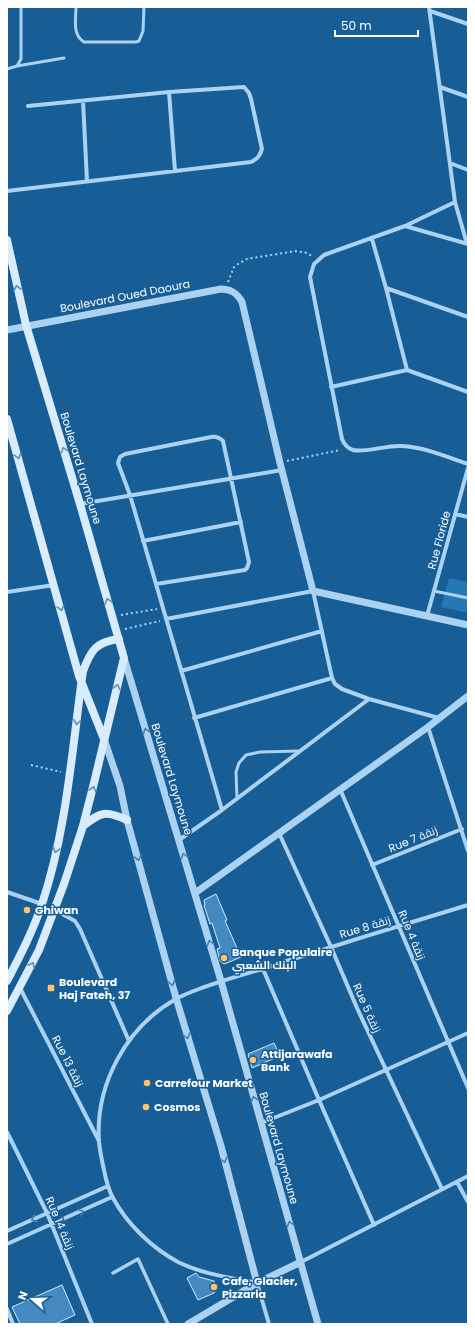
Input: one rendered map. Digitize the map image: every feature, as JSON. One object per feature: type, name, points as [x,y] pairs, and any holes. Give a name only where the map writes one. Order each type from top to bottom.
[{"type":"main road","name":"Boulevard Laymoune","points":[[7,240],[26,326],[80,504],[124,658]]},
{"type":"main road","points":[[7,419],[82,683],[104,739]]},
{"type":"main road","points":[[7,982],[22,952],[42,904],[58,844],[70,774],[83,671],[95,648],[102,642],[118,635]]},
{"type":"main road","points":[[7,1011],[39,950],[64,884],[83,826],[124,658]]},
{"type":"main road","points":[[83,826],[93,818],[106,813],[127,820]]},
{"type":"street","points":[[468,24],[430,9],[455,202],[468,244]]},
{"type":"street","points":[[7,190],[251,162],[260,156],[262,149],[251,99],[249,93],[244,87],[169,92],[28,106]]},
{"type":"street","points":[[440,87],[468,97]]},
{"type":"street","points":[[169,92],[175,171]]},
{"type":"street","points":[[83,101],[87,181]]},
{"type":"street","points":[[450,163],[468,170]]},
{"type":"street","points":[[455,202],[405,226],[324,255],[312,268],[310,277],[331,387],[344,443],[349,448],[357,451],[391,446],[410,447],[468,464]]},
{"type":"street","points":[[405,226],[468,244]]},
{"type":"street","points":[[372,239],[407,370]]},
{"type":"street","points":[[386,288],[468,317]]},
{"type":"street","points":[[226,289],[235,292],[242,302],[313,592],[332,678],[335,684],[342,689],[369,699],[439,718]]},
{"type":"street","name":"Boulevard Oued Daoura","points":[[7,330],[226,289]]},
{"type":"street","points":[[331,387],[407,370],[468,392]]},
{"type":"street","points":[[156,584],[245,570],[250,562],[223,441],[216,436],[125,454],[120,457],[118,463],[130,495],[222,810]]},
{"type":"street","points":[[80,504],[231,478],[281,466]]},
{"type":"street","name":"Rue Floride","points":[[427,616],[468,468]]},
{"type":"street","points":[[455,514],[468,517]]},
{"type":"street","points":[[143,541],[241,522]]},
{"type":"street","points":[[7,592],[54,585]]},
{"type":"street","points":[[166,619],[313,592],[468,625]]},
{"type":"street","points":[[181,671],[322,631]]},
{"type":"street","name":"Boulevard Laymoune","points":[[124,658],[221,981],[318,1324]]},
{"type":"street","points":[[194,718],[332,678]]},
{"type":"street","points":[[195,893],[428,727],[468,696]]},
{"type":"street","points":[[179,840],[222,810],[369,699]]},
{"type":"street","points":[[428,727],[468,851]]},
{"type":"street","points":[[104,739],[120,786],[127,820],[176,998],[221,1146],[269,1324]]},
{"type":"street","name":"Rue 4 زنقة","points":[[340,789],[468,1088]]},
{"type":"street","name":"Rue 7 زنقة","points":[[372,865],[462,829]]},
{"type":"street","name":"Rue 5 زنقة","points":[[279,832],[357,1008],[442,1190]]},
{"type":"street","points":[[7,892],[42,904]]},
{"type":"street","name":"Rue 8 زنقة","points":[[99,1142],[100,1116],[105,1087],[114,1064],[129,1041],[150,1017],[176,998],[221,981],[468,905]]},
{"type":"street","points":[[55,910],[75,921],[80,929],[129,1041]]},
{"type":"street","points":[[263,969],[374,1225]]},
{"type":"street","name":"Rue 13 زنقة","points":[[20,988],[99,1142]]},
{"type":"street","points":[[261,1123],[319,1100],[468,1033]]},
{"type":"street","name":"Rue 14 زنقة","points":[[7,1132],[48,1213],[92,1324]]},
{"type":"street","points":[[99,1142],[108,1186],[112,1197],[129,1222],[151,1244],[178,1262],[204,1272],[257,1283]]},
{"type":"street","points":[[188,1324],[257,1283],[468,1176]]},
{"type":"street","points":[[457,1182],[468,1202]]},
{"type":"street","points":[[7,1231],[108,1186]]},
{"type":"street","points":[[7,1244],[112,1197]]},
{"type":"street","points":[[113,1273],[138,1259],[168,1324]]},
{"type":"street","points":[[7,1309],[13,1324]]},
{"type":"lane","points":[[17,66],[21,59],[21,7]]},
{"type":"lane","points":[[76,7],[76,32],[77,36],[84,42],[136,42],[139,41],[143,31],[144,7]]},
{"type":"lane","points":[[7,69],[64,58]]},
{"type":"lane","points":[[434,591],[468,598]]},
{"type":"lane","points":[[237,798],[236,772],[239,763],[246,755],[260,752],[299,751]]},
{"type":"path","points":[[226,289],[234,267],[247,259],[296,251],[307,253],[317,261]]},
{"type":"path","points":[[281,466],[349,448]]},
{"type":"path","points":[[112,616],[163,608]]},
{"type":"path","points":[[118,635],[166,619]]},
{"type":"path","points":[[31,765],[70,774]]},
{"type":"shaded area","points":[[449,578],[468,582],[468,613],[441,607]]},
{"type":"building","points":[[216,894],[227,920],[225,921],[241,957],[224,964],[220,961],[217,949],[220,948],[212,923],[210,924],[204,905],[204,900]]},
{"type":"building","points":[[274,1043],[280,1056],[252,1068],[248,1054]]},
{"type":"building","points":[[196,1273],[199,1277],[214,1281],[217,1287],[214,1293],[198,1300],[187,1278]]},
{"type":"building","points":[[62,1285],[75,1315],[55,1324],[20,1324],[12,1307]]},
{"type":"place","name":"Ghiwan","points":[[27,910]]},
{"type":"place","name":"Banque Populaire البنك الشعبي","points":[[224,958]]},
{"type":"place","name":"Boulevard Haj Fateh, 37","points":[[51,988]]},
{"type":"place","name":"Attijarawafa Bank","points":[[253,1060]]},
{"type":"place","name":"Carrefour Market","points":[[147,1083]]},
{"type":"place","name":"Cosmos","points":[[146,1107]]},
{"type":"place","name":"Cafe, Glacier, Pizzaria","points":[[214,1287]]}]
